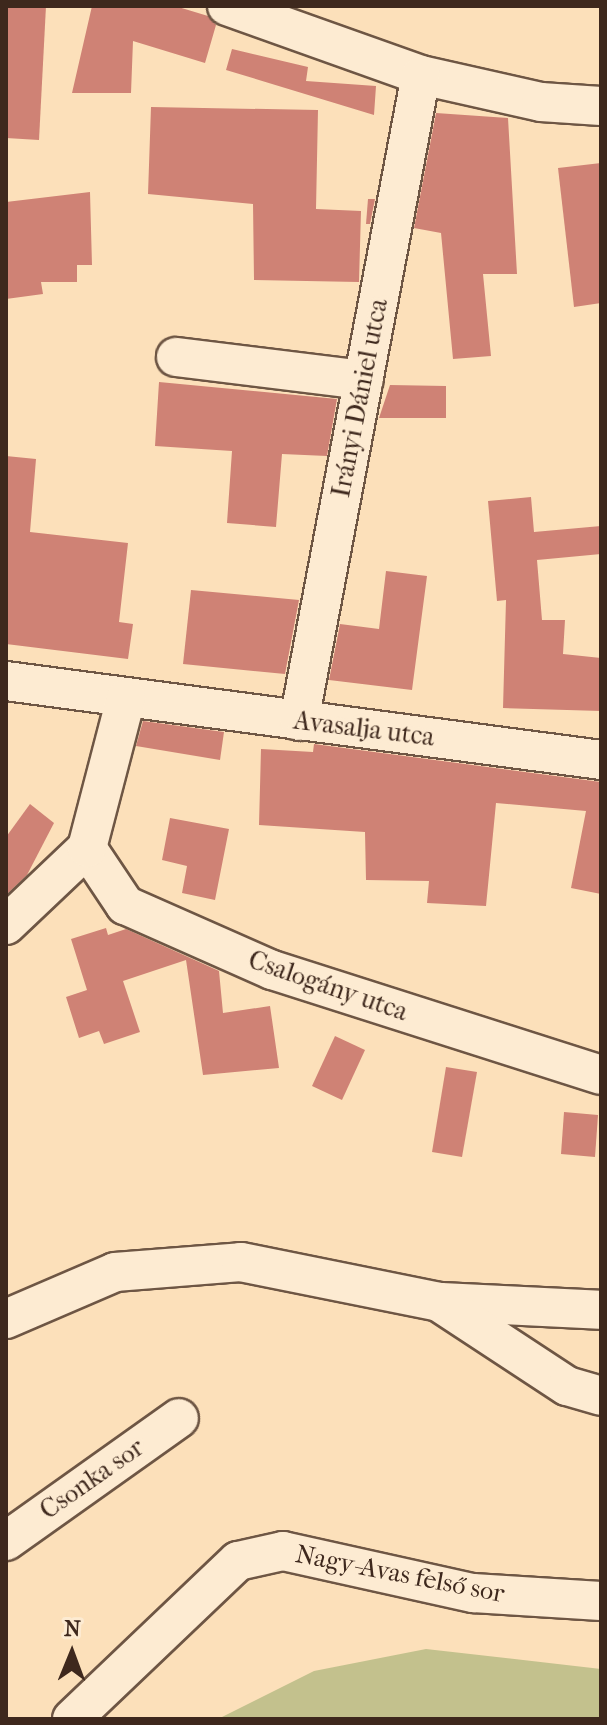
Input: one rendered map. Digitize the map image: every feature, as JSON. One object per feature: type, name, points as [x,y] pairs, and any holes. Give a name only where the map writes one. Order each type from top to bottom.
[{"type":"street","points":[[227,6],[421,75],[541,102],[601,106]]},
{"type":"street","name":"Irányi Dániel utca","points":[[299,721],[421,75]]},
{"type":"street","points":[[176,357],[364,380]]},
{"type":"street","name":"Avasalja utca","points":[[6,681],[601,760]]},
{"type":"street","points":[[6,925],[87,848],[126,698]]},
{"type":"street","name":"Csalogány utca","points":[[87,848],[125,905],[272,970],[601,1075]]},
{"type":"street","points":[[6,1319],[115,1272],[241,1262],[439,1302],[601,1310]]},
{"type":"street","points":[[439,1302],[567,1386],[601,1396]]},
{"type":"street","name":"Csonka sor","points":[[6,1541],[179,1418]]},
{"type":"street","name":"Nagy-Avas felső sor","points":[[72,1719],[238,1561],[283,1551],[473,1593],[601,1601]]},
{"type":"shaded area","points":[[426,1649],[601,1669],[601,1719],[218,1719],[314,1671]]},
{"type":"building","points":[[8,6],[46,6],[39,140],[6,138]]},
{"type":"building","points":[[92,6],[175,6],[208,16],[216,25],[205,63],[133,41],[131,93],[72,93]]},
{"type":"building","points":[[232,49],[308,67],[306,81],[376,86],[374,115],[226,70]]},
{"type":"building","points":[[151,107],[318,110],[316,209],[361,211],[359,282],[254,280],[253,204],[148,194]]},
{"type":"building","points":[[436,113],[508,118],[517,274],[483,274],[491,356],[453,359],[441,233],[414,228]]},
{"type":"building","points":[[601,163],[601,303],[574,307],[558,168]]},
{"type":"building","points":[[90,192],[92,265],[77,265],[77,282],[41,282],[43,294],[6,299],[6,202]]},
{"type":"building","points":[[368,199],[375,199],[370,224],[366,224]]},
{"type":"building","points":[[159,382],[337,399],[327,456],[282,454],[276,527],[227,523],[232,451],[155,446]]},
{"type":"building","points":[[390,385],[446,386],[446,418],[379,418]]},
{"type":"building","points":[[6,456],[36,459],[30,532],[128,543],[119,622],[133,624],[128,659],[6,644]]},
{"type":"building","points":[[531,497],[534,532],[601,526],[601,554],[537,560],[542,620],[565,620],[563,654],[601,658],[601,711],[503,708],[506,600],[497,601],[488,501]]},
{"type":"building","points":[[386,571],[427,576],[412,690],[329,680],[340,624],[379,629]]},
{"type":"building","points":[[191,590],[299,600],[285,674],[183,664]]},
{"type":"building","points":[[143,721],[224,732],[220,760],[136,746]]},
{"type":"building","points":[[314,744],[601,782],[601,894],[571,888],[586,811],[496,803],[486,906],[427,903],[429,881],[366,880],[365,832],[259,825],[261,749],[313,752]]},
{"type":"building","points":[[30,804],[54,823],[27,875],[6,895],[6,837]]},
{"type":"building","points":[[170,818],[229,829],[215,900],[182,893],[187,866],[162,860]]},
{"type":"building","points":[[106,928],[108,935],[126,929],[219,971],[223,1013],[270,1006],[279,1068],[203,1075],[186,960],[123,981],[140,1032],[104,1044],[99,1031],[79,1038],[66,997],[87,990],[71,939]]},
{"type":"building","points":[[335,1036],[365,1050],[342,1100],[312,1086]]},
{"type":"building","points":[[446,1067],[477,1072],[462,1157],[432,1152]]},
{"type":"building","points":[[564,1112],[598,1115],[595,1157],[561,1154]]}]
